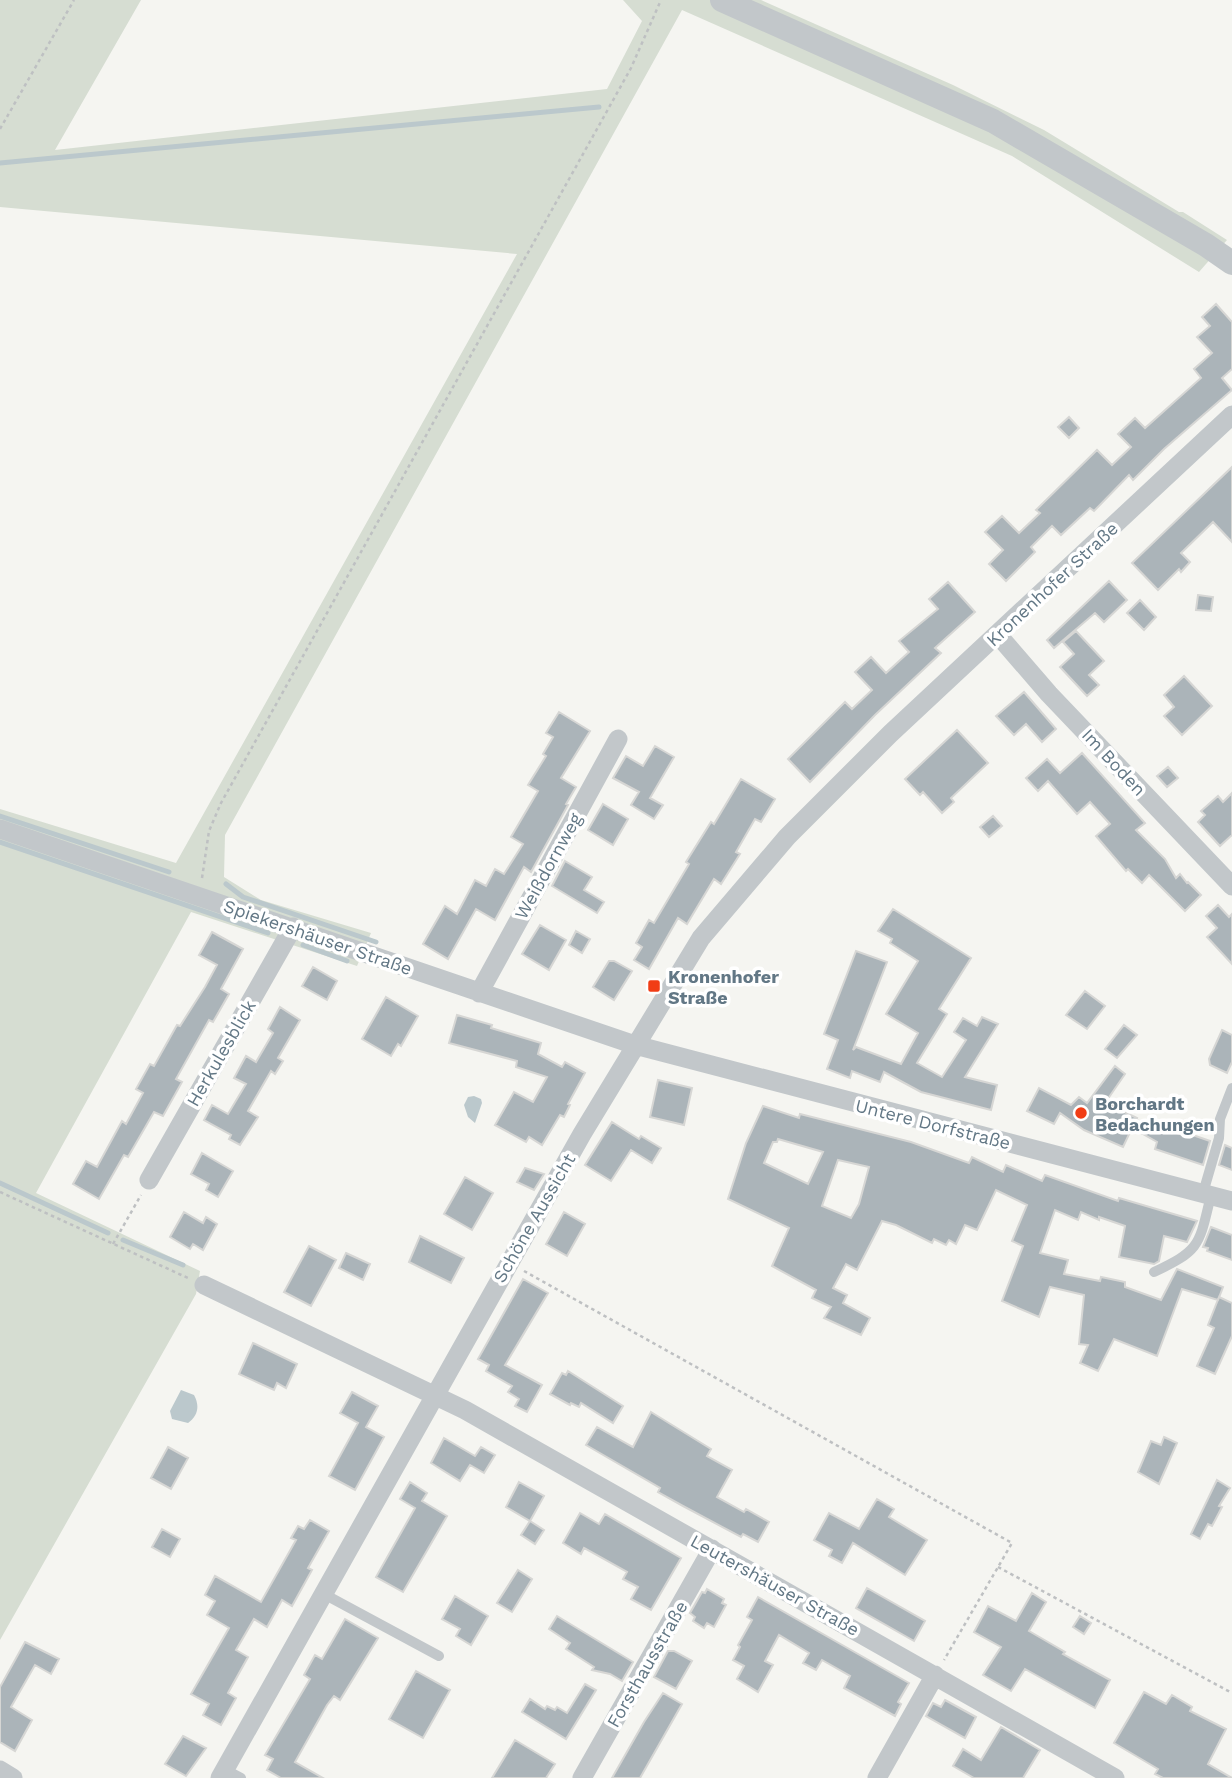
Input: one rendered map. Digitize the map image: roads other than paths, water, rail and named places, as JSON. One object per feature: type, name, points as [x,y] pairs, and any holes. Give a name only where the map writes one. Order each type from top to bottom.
[{"type":"street","points":[[722,0],[993,121],[1206,245],[1232,263]]},
{"type":"street","name":"Kronenhofer Straße","points":[[635,1045],[701,937],[787,837],[890,734],[1232,415]]},
{"type":"street","name":"Im Boden","points":[[998,635],[1049,694],[1232,886]]},
{"type":"street","name":"Weißdornweg","points":[[479,993],[618,739]]},
{"type":"street","name":"Spiekershäuser Straße","points":[[0,829],[635,1045]]},
{"type":"street","name":"Herkulesblick","points":[[149,1180],[293,927]]},
{"type":"street","name":"Untere Dorfstraße","points":[[635,1045],[1232,1201]]},
{"type":"street","name":"Schöne Aussicht","points":[[228,1775],[322,1593],[635,1045]]},
{"type":"street","points":[[204,1285],[434,1393]]},
{"type":"street","name":"Leutershäuser Straße","points":[[434,1393],[1115,1778]]},
{"type":"street","name":"Forsthausstraße","points":[[582,1778],[712,1549]]},
{"type":"street","points":[[877,1778],[935,1675]]},
{"type":"street","points":[[0,1770],[13,1778]]},
{"type":"lane","points":[[1154,1272],[1179,1260],[1195,1247],[1219,1138],[1220,1119],[1232,1088]]},
{"type":"lane","points":[[322,1593],[439,1656]]},
{"type":"waterway","points":[[0,163],[599,107]]},
{"type":"waterway","points":[[0,816],[169,872]]},
{"type":"waterway","points":[[0,842],[268,933]]},
{"type":"waterway","points":[[226,884],[243,897],[376,942]]},
{"type":"waterway","points":[[303,945],[347,961]]},
{"type":"waterway","points":[[0,1183],[108,1233]]},
{"type":"waterway","points":[[123,1240],[183,1265]]},
{"type":"place","name":"Kronenhofer Straße","points":[[654,986]]},
{"type":"place","name":"Borchardt Bedachungen","points":[[1081,1113]]}]
